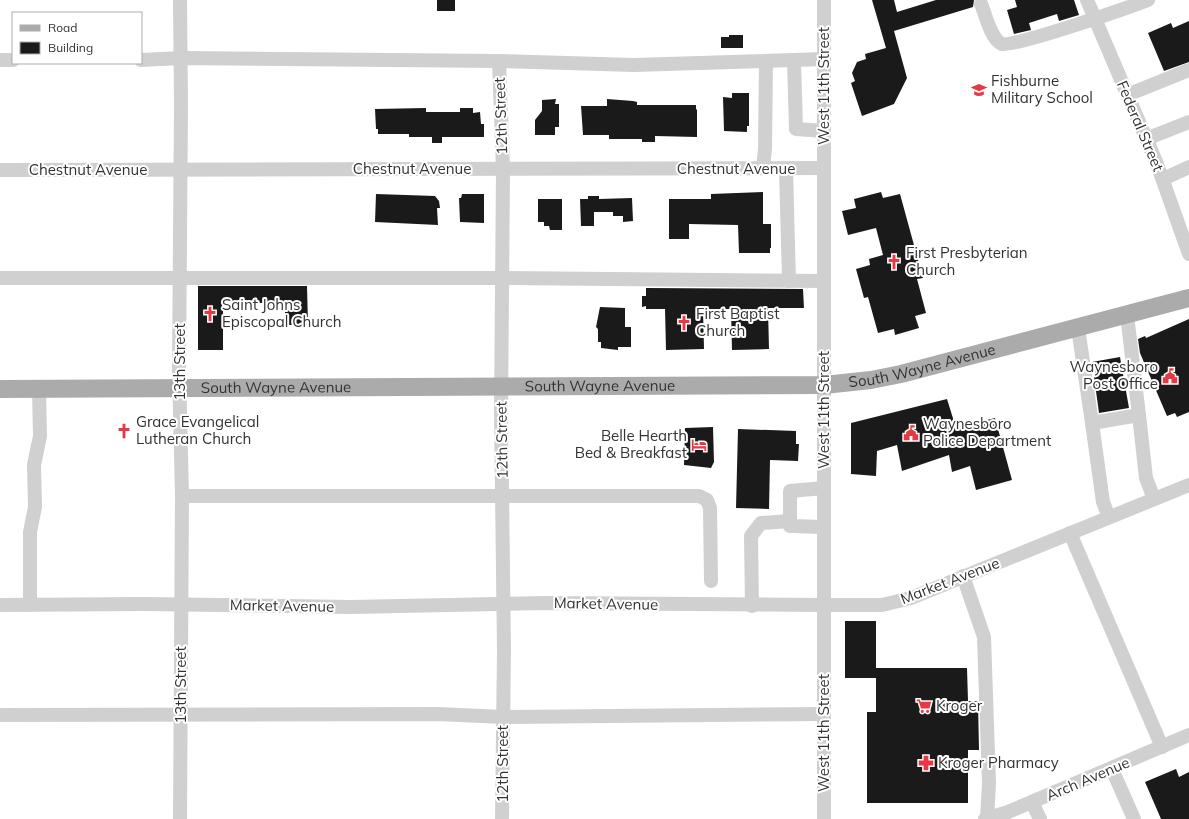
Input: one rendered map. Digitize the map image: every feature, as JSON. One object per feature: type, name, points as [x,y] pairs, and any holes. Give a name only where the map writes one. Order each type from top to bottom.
[{"type":"main road","name":"South Wayne Avenue","points":[[0,390],[824,385],[870,380],[901,374],[1189,298]]},
{"type":"street","name":"13th Street","points":[[180,0],[179,389],[182,496],[180,819]]},
{"type":"street","name":"West 11th Street","points":[[824,0],[824,819]]},
{"type":"street","name":"Federal Street","points":[[1087,0],[1163,179],[1189,254]]},
{"type":"street","points":[[981,4],[995,37],[1000,43],[1008,45],[1036,38],[1145,0]]},
{"type":"street","points":[[142,60],[181,58],[499,61],[634,65],[824,58]]},
{"type":"street","points":[[0,60],[12,60]]},
{"type":"street","points":[[763,168],[765,149],[766,60]]},
{"type":"street","points":[[794,60],[796,129],[824,131]]},
{"type":"street","name":"12th Street","points":[[499,61],[503,169],[502,819]]},
{"type":"street","points":[[1127,95],[1189,70]]},
{"type":"street","points":[[1146,139],[1189,122]]},
{"type":"street","points":[[1163,179],[1189,167]]},
{"type":"street","points":[[786,168],[789,281]]},
{"type":"street","name":"Chestnut Avenue","points":[[0,170],[824,168]]},
{"type":"street","points":[[0,278],[180,280],[502,278],[824,281]]},
{"type":"street","points":[[1127,315],[1146,478],[1154,499]]},
{"type":"street","points":[[1078,328],[1103,502],[1109,517]]},
{"type":"street","points":[[30,605],[30,532],[34,507],[34,465],[40,436],[39,389]]},
{"type":"street","points":[[1092,423],[1139,415]]},
{"type":"street","name":"Market Avenue","points":[[0,605],[351,607],[545,603],[752,606],[882,605],[897,602],[1189,485]]},
{"type":"street","points":[[824,488],[790,491],[790,526],[824,528]]},
{"type":"street","points":[[182,496],[703,497],[709,503],[710,508],[711,581]]},
{"type":"street","points":[[752,606],[751,536],[761,523],[790,521]]},
{"type":"street","points":[[1070,533],[1162,747]]},
{"type":"street","points":[[963,576],[984,637],[989,783],[987,819]]},
{"type":"street","points":[[0,715],[181,716],[438,714],[503,717],[824,714]]},
{"type":"street","name":"Arch Avenue","points":[[987,819],[1032,802],[1189,736]]},
{"type":"street","points":[[1112,769],[1134,819]]},
{"type":"street","points":[[1032,802],[1040,819]]},
{"type":"building","points":[[437,0],[455,0],[455,11],[437,11]]},
{"type":"building","points":[[872,0],[894,0],[897,12],[936,0],[974,0],[973,7],[894,31],[907,78],[894,104],[862,116],[851,83],[855,81],[852,73],[857,62],[866,59],[865,54],[886,48]]},
{"type":"building","name":"Fishburne Military School","points":[[1015,0],[1074,0],[1079,15],[1059,21],[1057,14],[1029,23],[1031,30],[1014,34],[1007,10],[1017,7]]},
{"type":"building","points":[[1189,21],[1189,62],[1164,71],[1148,33],[1171,23],[1173,28]]},
{"type":"building","points":[[729,35],[743,35],[743,48],[721,48],[721,37],[729,37]]},
{"type":"building","points":[[732,93],[749,93],[749,126],[747,126],[747,132],[724,131],[723,97],[732,98]]},
{"type":"building","points":[[556,99],[555,104],[559,104],[559,127],[555,127],[555,135],[535,135],[535,120],[542,111],[542,100]]},
{"type":"building","points":[[607,99],[633,101],[637,102],[637,105],[696,105],[697,137],[655,136],[655,142],[642,142],[642,139],[609,139],[609,135],[583,135],[581,106],[607,106]]},
{"type":"building","points":[[426,108],[426,112],[460,112],[460,108],[473,108],[473,113],[480,112],[481,124],[484,124],[484,137],[442,137],[442,143],[432,143],[432,137],[409,137],[409,134],[378,134],[378,129],[376,129],[375,109]]},
{"type":"building","points":[[763,192],[763,224],[771,224],[770,253],[739,253],[738,225],[689,224],[689,239],[669,239],[669,199],[711,199],[711,194]]},
{"type":"building","name":"First Presbyterian Church","points":[[881,192],[883,198],[900,194],[923,278],[917,279],[926,313],[915,316],[919,328],[895,335],[894,329],[878,333],[868,297],[864,298],[856,269],[870,265],[869,259],[883,255],[876,228],[848,235],[842,211],[856,208],[854,199]]},
{"type":"building","points":[[376,194],[435,196],[439,201],[440,208],[437,208],[438,225],[375,222]]},
{"type":"building","points":[[462,194],[484,194],[484,223],[460,222],[459,198],[461,198]]},
{"type":"building","points":[[588,196],[599,196],[599,199],[632,198],[633,221],[623,222],[623,216],[613,216],[613,212],[594,212],[594,226],[581,226],[580,199],[588,199]]},
{"type":"building","points":[[538,199],[562,199],[562,230],[550,230],[549,226],[544,226],[544,222],[538,222]]},
{"type":"building","name":"Saint Johns Episcopal Church","points":[[198,286],[307,286],[308,325],[285,325],[285,303],[223,303],[223,350],[198,350]]},
{"type":"building","name":"First Baptist Church","points":[[646,288],[803,289],[804,308],[768,308],[769,349],[732,350],[731,309],[703,309],[704,349],[666,350],[665,309],[646,309],[646,306],[642,307],[642,296],[646,296]]},
{"type":"building","points":[[600,307],[625,308],[625,327],[631,327],[631,347],[618,347],[618,350],[601,348],[601,342],[598,342],[598,329],[596,327]]},
{"type":"building","name":"Waynesboro Post Office","points":[[1189,319],[1189,412],[1177,417],[1175,413],[1167,416],[1140,353],[1138,339],[1145,336],[1146,338]]},
{"type":"building","points":[[1120,357],[1129,408],[1099,413],[1092,362]]},
{"type":"building","points":[[947,399],[956,428],[995,418],[1012,480],[976,490],[970,466],[952,472],[949,455],[902,471],[897,445],[877,451],[876,476],[851,474],[851,423]]},
{"type":"building","name":"Belle Hearth Bed & Breakfast","points":[[713,427],[714,462],[711,468],[684,465],[685,428]]},
{"type":"building","points":[[738,429],[796,431],[796,444],[799,444],[798,461],[770,460],[769,509],[736,508]]},
{"type":"building","points":[[845,621],[876,621],[876,668],[967,668],[968,701],[978,701],[979,750],[968,750],[968,803],[867,803],[867,712],[876,712],[876,678],[845,678]]},
{"type":"building","points":[[1176,769],[1179,777],[1189,772],[1189,819],[1161,819],[1145,782]]},
{"type":"place","name":"Fishburne Military School","points":[[979,90]]},
{"type":"place","name":"First Presbyterian Church","points":[[894,262]]},
{"type":"place","name":"Saint Johns Episcopal Church","points":[[210,314]]},
{"type":"place","name":"First Baptist Church","points":[[684,323]]},
{"type":"place","name":"Waynesboro Post Office","points":[[1170,376]]},
{"type":"place","name":"Grace Evangelical Lutheran Church","points":[[124,431]]},
{"type":"place","name":"Waynesboro Police Department","points":[[911,433]]},
{"type":"place","name":"Belle Hearth Bed & Breakfast","points":[[699,445]]},
{"type":"place","name":"Kroger","points":[[924,706]]},
{"type":"place","name":"Kroger Pharmacy","points":[[926,763]]}]
